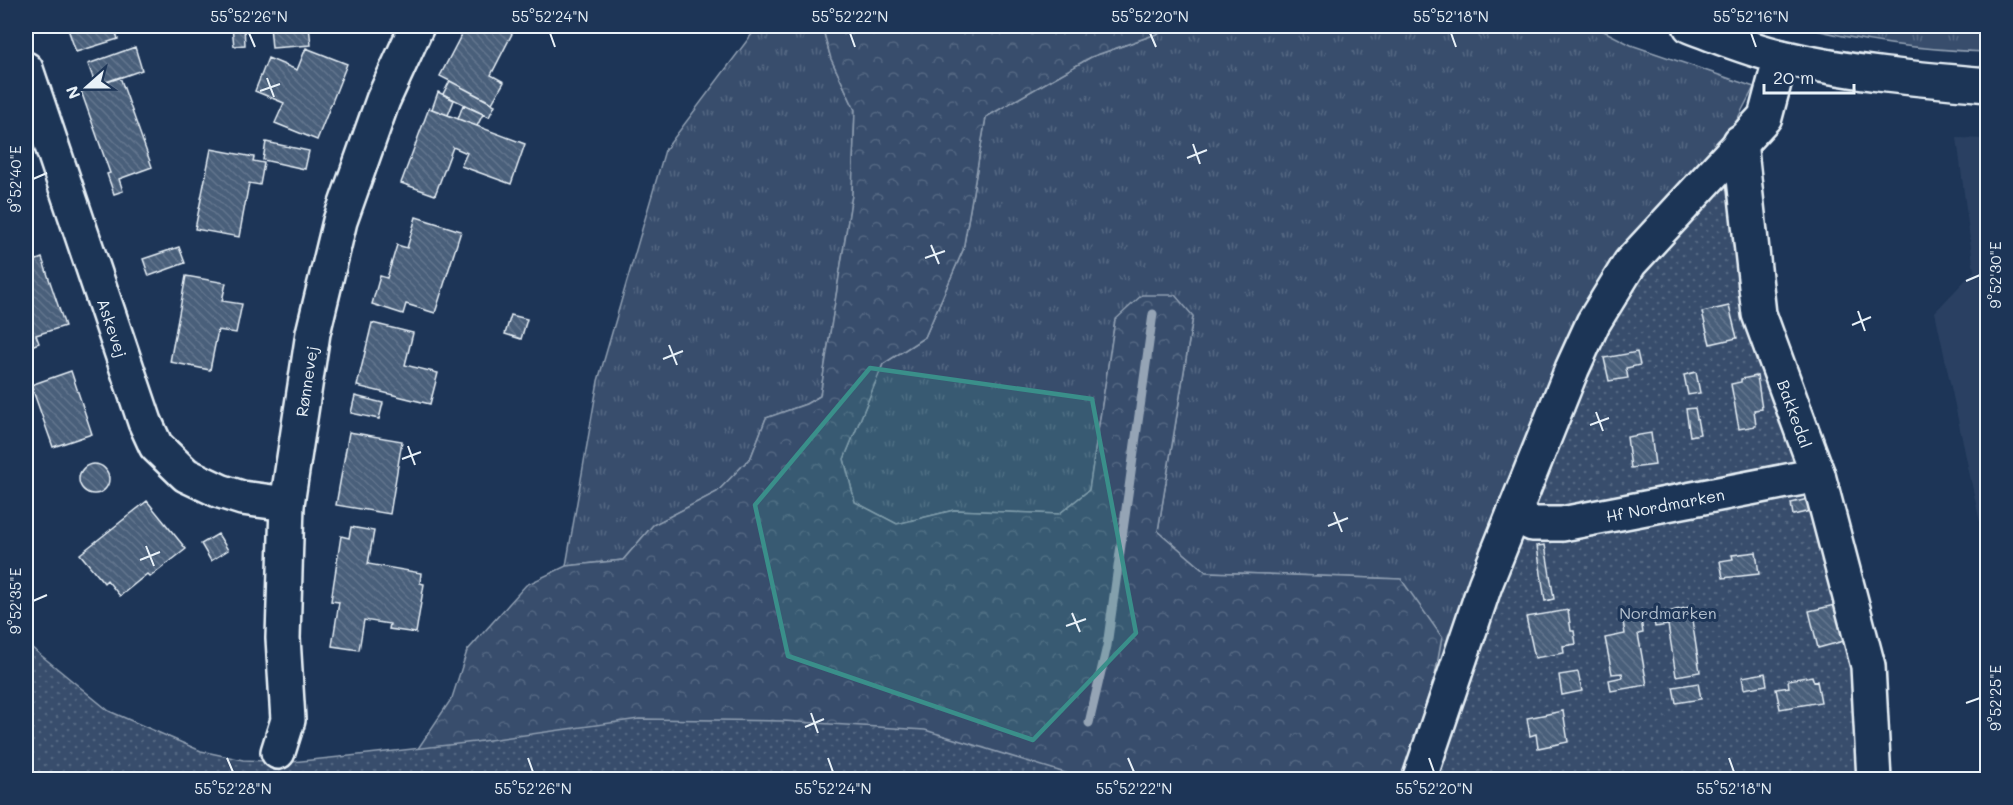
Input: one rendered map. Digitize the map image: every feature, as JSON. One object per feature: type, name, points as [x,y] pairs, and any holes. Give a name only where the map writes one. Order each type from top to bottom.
[{"type":"street","name":"Rønnevej","points":[[278,752],[288,720],[283,638],[287,504],[313,333],[340,221],[383,100],[417,26]]},
{"type":"street","points":[[1690,26],[1781,57],[1880,76],[1988,85]]},
{"type":"street","points":[[1419,780],[1485,585],[1572,369],[1593,323],[1630,263],[1765,117],[1781,57]]},
{"type":"street","name":"Askevej","points":[[26,69],[141,411],[156,446],[186,475],[220,491],[242,498],[287,504]]},
{"type":"street","name":"Bakkedal","points":[[1740,142],[1759,314],[1818,475],[1868,666],[1875,780]]},
{"type":"street","name":"Hf Nordmarken","points":[[1514,513],[1532,524],[1562,524],[1818,475]]},
{"type":"highlighted area","points":[[870,368],[1092,399],[1136,633],[1033,740],[788,656],[755,505]]},
{"type":"shaded area","points":[[1957,138],[1987,139],[1987,555],[1935,312],[1974,271]]},
{"type":"green space","points":[[758,26],[822,26],[831,59],[855,110],[852,195],[820,396],[806,404],[766,418],[751,457],[717,492],[653,525],[623,560],[566,566],[598,381],[665,150]]},
{"type":"green space","points":[[822,26],[1179,26],[1091,57],[986,117],[963,250],[925,337],[883,364],[844,459],[855,502],[897,524],[954,510],[1059,514],[1089,490],[1115,320],[1142,295],[1175,295],[1193,316],[1158,531],[1206,572],[1401,579],[1442,637],[1428,715],[1405,780],[26,779],[26,659],[87,723],[213,765],[403,771],[452,698],[467,651],[526,585],[566,566],[623,560],[653,525],[717,492],[751,457],[766,418],[806,404],[820,396],[852,195],[855,110],[831,59]]},
{"type":"green space","points":[[1179,26],[1594,26],[1631,45],[1754,87],[1428,715],[1401,579],[1206,572],[1158,531],[1193,317],[1115,320],[1089,490],[1059,514],[954,510],[897,524],[855,502],[844,459],[883,364],[925,337],[963,250],[986,117],[1091,57]]},
{"type":"green space","points":[[1800,26],[1987,26],[1987,52],[1893,44],[1846,37]]},
{"type":"green space","name":"Nordmarken","points":[[1727,165],[1855,656],[1862,779],[1426,780],[1445,723],[1615,303]]},
{"type":"green space","points":[[26,643],[109,711],[201,751],[243,760],[292,762],[475,742],[639,719],[783,721],[925,730],[1085,779],[26,779]]},
{"type":"building","points":[[67,26],[114,26],[118,39],[76,52]]},
{"type":"building","points":[[244,26],[245,45],[234,46],[232,27]]},
{"type":"building","points":[[270,26],[309,26],[311,45],[272,48]]},
{"type":"building","points":[[466,26],[516,26],[491,75],[504,82],[492,103],[440,76]]},
{"type":"building","points":[[135,47],[142,70],[96,86],[88,64]]},
{"type":"building","points":[[306,48],[347,64],[317,140],[275,123],[284,103],[255,91],[268,58],[297,70]]},
{"type":"building","points":[[120,77],[152,167],[119,179],[123,191],[114,194],[107,174],[110,173],[81,91]]},
{"type":"building","points":[[450,81],[495,105],[489,117],[443,94]]},
{"type":"building","points":[[438,92],[454,100],[448,115],[432,109]]},
{"type":"building","points":[[463,105],[483,114],[477,126],[458,119]]},
{"type":"building","points":[[429,108],[525,144],[511,184],[461,166],[467,153],[453,147],[435,195],[401,183]]},
{"type":"building","points":[[266,142],[309,151],[305,169],[263,160]]},
{"type":"building","points":[[211,149],[254,157],[253,161],[264,163],[260,185],[249,183],[239,237],[195,229]]},
{"type":"building","points":[[416,217],[461,231],[435,313],[406,304],[403,314],[372,304],[380,276],[387,278],[397,245],[407,248]]},
{"type":"building","points":[[179,247],[185,263],[149,276],[143,259]]},
{"type":"building","points":[[42,258],[65,326],[36,335],[39,343],[26,348],[26,264]]},
{"type":"building","points":[[186,276],[226,283],[222,301],[242,304],[236,333],[218,330],[210,370],[170,362]]},
{"type":"building","points":[[1729,306],[1737,338],[1710,344],[1702,312]]},
{"type":"building","points":[[511,315],[527,319],[521,339],[505,334]]},
{"type":"building","points":[[372,323],[413,333],[405,365],[438,373],[430,404],[357,386]]},
{"type":"building","points":[[1637,352],[1640,365],[1626,368],[1628,378],[1609,381],[1604,358]]},
{"type":"building","points":[[71,371],[92,434],[53,447],[31,385]]},
{"type":"building","points":[[1696,372],[1700,393],[1688,395],[1684,375]]},
{"type":"building","points":[[1757,376],[1762,409],[1754,410],[1756,426],[1739,429],[1731,384],[1741,382],[1741,379]]},
{"type":"building","points":[[355,396],[383,403],[379,419],[351,413]]},
{"type":"building","points":[[1695,408],[1700,434],[1690,436],[1686,409]]},
{"type":"building","points":[[349,432],[402,441],[390,514],[336,505]]},
{"type":"building","points":[[1651,433],[1655,465],[1631,468],[1627,437]]},
{"type":"building","points":[[94,464],[105,468],[109,479],[105,490],[94,494],[83,490],[79,479],[83,468]]},
{"type":"building","points":[[1808,499],[1811,511],[1793,515],[1791,503]]},
{"type":"building","points":[[147,501],[186,549],[150,577],[147,574],[120,596],[107,580],[104,583],[80,554]]},
{"type":"building","points":[[351,527],[374,531],[368,564],[421,573],[420,583],[424,584],[416,633],[389,629],[390,624],[364,620],[359,650],[332,646],[339,602],[331,601],[341,536],[349,538]]},
{"type":"building","points":[[218,534],[228,550],[211,561],[201,544]]},
{"type":"building","points":[[1545,545],[1554,599],[1545,601],[1537,546]]},
{"type":"building","points":[[1756,552],[1759,574],[1723,578],[1720,561],[1733,559],[1732,555]]},
{"type":"building","points":[[1835,605],[1844,641],[1818,648],[1809,611]]},
{"type":"building","points":[[1690,607],[1700,672],[1676,676],[1668,625],[1655,627],[1653,615]]},
{"type":"building","points":[[1568,610],[1571,631],[1574,631],[1576,644],[1563,646],[1564,653],[1535,658],[1526,617]]},
{"type":"building","points":[[1640,612],[1643,633],[1638,634],[1647,685],[1611,691],[1609,680],[1623,677],[1622,673],[1612,674],[1605,638],[1625,634],[1622,615]]},
{"type":"building","points":[[1578,672],[1582,691],[1562,695],[1559,675]]},
{"type":"building","points":[[1765,673],[1767,685],[1744,689],[1742,677]]},
{"type":"building","points":[[1812,676],[1814,682],[1817,681],[1821,702],[1780,709],[1776,689],[1789,687],[1788,680]]},
{"type":"building","points":[[1698,683],[1701,699],[1676,703],[1673,687]]},
{"type":"building","points":[[1563,711],[1568,742],[1538,748],[1536,734],[1530,736],[1527,718]]},
{"type":"waterway","points":[[1089,723],[1107,646],[1153,314]]}]
